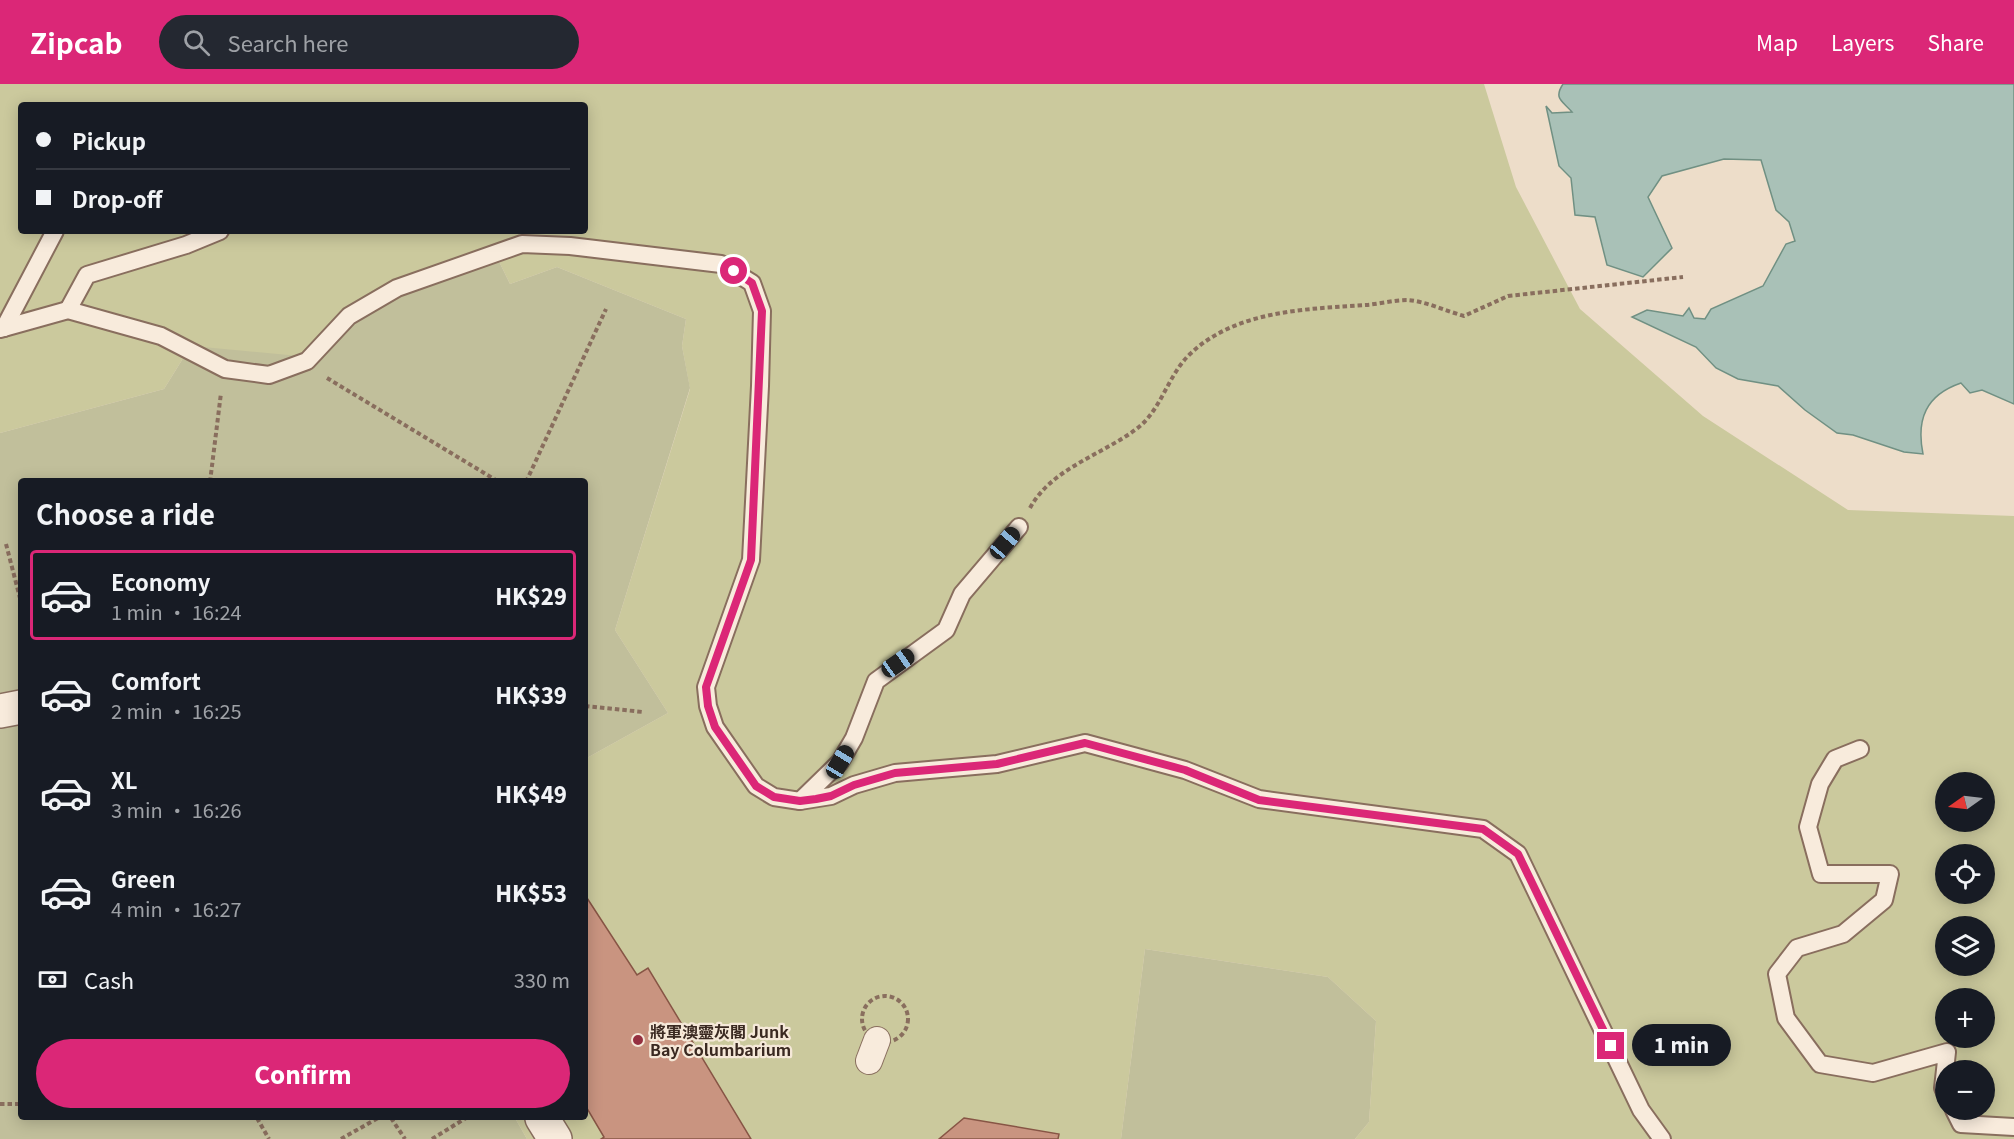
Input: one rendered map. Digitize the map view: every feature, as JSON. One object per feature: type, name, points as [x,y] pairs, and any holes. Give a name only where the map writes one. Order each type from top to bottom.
[{"type":"street","points":[[0,711],[18,708]]},
{"type":"street","points":[[544,1120],[555,1139]]},
{"type":"lane","points":[[2,329],[53,234]]},
{"type":"lane","points":[[68,310],[87,274],[186,245],[213,234]]},
{"type":"lane","points":[[2,329],[68,310],[161,336],[225,369],[269,375],[307,361],[349,316],[397,288],[522,244],[570,246],[722,264],[752,283],[762,311],[751,560],[706,687],[708,706],[715,727],[756,786],[774,797],[800,801],[831,796],[854,785],[895,773],[997,764],[1085,743],[1185,770],[1259,800],[1483,829],[1518,854],[1641,1110],[1662,1139]]},
{"type":"lane","points":[[800,801],[840,762],[854,738],[876,681],[946,630],[962,594],[1019,527]]},
{"type":"lane","points":[[1860,749],[1835,759],[1820,784],[1808,826],[1821,874],[1890,874],[1884,900],[1843,934],[1797,948],[1777,974],[1786,1018],[1820,1064],[1873,1073],[1947,1052],[1946,1060]]},
{"type":"lane","points":[[1958,1120],[1960,1124],[2014,1127]]},
{"type":"path","points":[[1033,502],[1052,483],[1090,456],[1135,431],[1148,419],[1174,371],[1191,353],[1217,333],[1233,326],[1314,307],[1407,300],[1464,316],[1508,296],[1683,277]]},
{"type":"path","points":[[528,478],[606,309]]},
{"type":"path","points":[[211,478],[225,369]]},
{"type":"path","points":[[327,378],[492,478]]},
{"type":"path","points":[[6,544],[18,590]]},
{"type":"path","points":[[588,706],[643,712]]},
{"type":"path","points":[[0,1104],[18,1104]]},
{"type":"path","points":[[258,1120],[269,1139]]},
{"type":"path","points":[[341,1139],[374,1120]]},
{"type":"path","points":[[392,1120],[405,1139]]},
{"type":"path","points":[[432,1139],[463,1120]]},
{"type":"shaded area","points":[[0,84],[1484,84],[1516,187],[1580,309],[1703,416],[1848,510],[2014,516],[2014,1139],[1355,1139],[1369,1122],[1376,1021],[1328,977],[1145,949],[1121,1139],[527,1139],[516,1120],[588,1120],[588,757],[668,713],[615,630],[690,389],[682,346],[686,319],[557,267],[510,284],[492,247],[310,358],[182,360],[164,389],[0,433]]},
{"type":"shaded area","points":[[1563,84],[2014,84],[2014,404],[1982,390],[1970,393],[1961,383],[1949,388],[1939,394],[1926,410],[1921,430],[1923,454],[1904,452],[1853,435],[1837,433],[1805,410],[1778,386],[1738,379],[1716,368],[1696,347],[1632,317],[1647,310],[1683,316],[1689,308],[1694,318],[1705,319],[1711,309],[1763,286],[1786,244],[1795,241],[1789,222],[1776,210],[1761,160],[1724,159],[1662,176],[1648,197],[1672,248],[1643,277],[1607,265],[1595,217],[1575,215],[1571,178],[1559,166],[1546,106],[1552,113],[1572,112],[1559,97]]},
{"type":"shaded area","points":[[492,247],[510,284],[557,267],[686,319],[682,346],[690,388],[615,630],[668,713],[588,757],[588,478],[18,478],[18,1120],[516,1120],[527,1139],[0,1139],[0,433],[164,389],[182,360],[203,347],[310,357],[340,311]]},
{"type":"shaded area","points":[[1145,949],[1328,977],[1376,1021],[1369,1122],[1355,1139],[1121,1139]]},
{"type":"building","name":"將軍澳靈灰閣 Junk Bay Columbarium","points":[[588,900],[637,975],[648,968],[751,1139],[601,1139],[604,1137],[588,1110]]},
{"type":"building","points":[[964,1118],[1059,1134],[1058,1139],[939,1139]]},
{"type":"place","name":"將軍澳靈灰閣 Junk Bay Columbarium","points":[[638,1040]]},
{"type":"route","points":[[734,271],[752,283],[762,311],[751,560],[706,687],[708,706],[715,727],[756,786],[774,797],[800,801],[831,796],[854,785],[895,773],[997,764],[1085,743],[1185,770],[1259,800],[1483,829],[1518,854],[1611,1046]]}]
